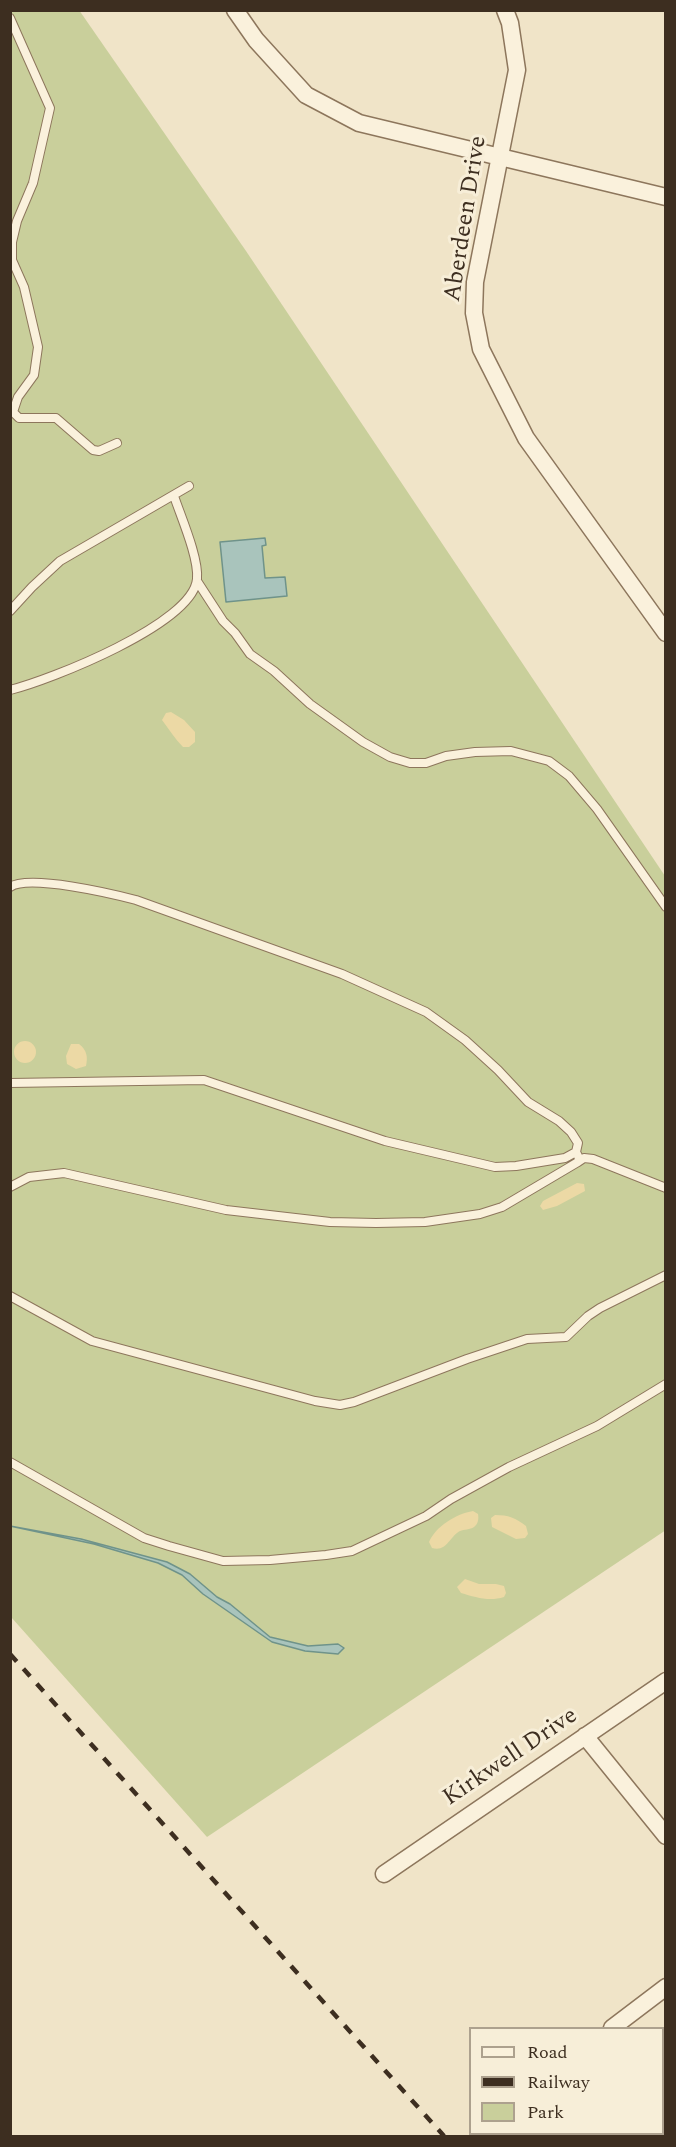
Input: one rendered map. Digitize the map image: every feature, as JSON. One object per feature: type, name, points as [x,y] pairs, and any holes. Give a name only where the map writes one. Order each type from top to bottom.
[{"type":"street","points":[[235,10],[256,40],[306,94],[358,123],[666,197]]},
{"type":"street","name":"Aberdeen Drive","points":[[505,10],[512,32],[517,70],[475,282],[474,313],[481,349],[526,438],[666,633]]},
{"type":"street","name":"Kirkwell Drive","points":[[384,1874],[666,1681]]},
{"type":"street","points":[[585,1736],[666,1836]]},
{"type":"street","points":[[613,2027],[666,1987]]},
{"type":"lane","points":[[10,18],[50,108],[33,183],[17,221],[12,242],[12,260],[24,287],[38,347],[34,375],[18,397],[13,412],[19,418],[56,418],[93,450],[99,451],[117,443]]},
{"type":"lane","points":[[10,611],[60,561],[189,486]]},
{"type":"lane","points":[[174,496],[196,562],[197,581],[222,621],[235,633],[250,654],[274,671],[319,710],[363,742],[390,757],[410,763],[426,763],[446,756],[465,753],[511,751],[549,761],[569,776],[597,809],[666,907]]},
{"type":"lane","points":[[10,690],[55,677],[139,637],[163,622],[180,607],[197,581]]},
{"type":"lane","points":[[10,887],[23,882],[61,885],[136,900],[342,974],[426,1012],[465,1040],[528,1102],[559,1121],[571,1132],[578,1143],[577,1157]]},
{"type":"lane","points":[[10,1083],[204,1080],[385,1141],[495,1167],[577,1157],[593,1159],[666,1188]]},
{"type":"lane","points":[[10,1187],[29,1176],[64,1173],[157,1196],[238,1212],[330,1222],[426,1222],[480,1215],[502,1208],[577,1157]]},
{"type":"lane","points":[[10,1296],[92,1341],[315,1401],[340,1405],[371,1397],[467,1359],[527,1339],[566,1337],[600,1308],[666,1275]]},
{"type":"lane","points":[[10,1462],[144,1538],[169,1546],[223,1561],[326,1555],[352,1551],[426,1516],[509,1467],[597,1426],[666,1384]]},
{"type":"green space","points":[[79,10],[246,251],[665,876],[666,1530],[207,1837],[11,1617],[10,11]]},
{"type":"sand","points":[[171,712],[184,720],[195,732],[195,742],[189,747],[183,747],[162,720],[166,713]]},
{"type":"sand","points":[[25,1041],[33,1044],[36,1052],[33,1060],[25,1063],[17,1060],[14,1052],[17,1044]]},
{"type":"sand","points":[[71,1044],[79,1044],[84,1049],[87,1057],[86,1066],[76,1069],[67,1064],[66,1056]]},
{"type":"sand","points":[[577,1183],[584,1184],[585,1191],[557,1206],[543,1210],[540,1206],[543,1201]]},
{"type":"sand","points":[[473,1511],[478,1514],[475,1526],[460,1531],[445,1546],[432,1548],[429,1542],[436,1531],[453,1518]]},
{"type":"sand","points":[[495,1515],[508,1516],[519,1521],[526,1526],[528,1534],[525,1538],[516,1539],[492,1527],[491,1518]]},
{"type":"sand","points":[[465,1579],[479,1584],[504,1586],[506,1593],[504,1597],[493,1599],[461,1593],[457,1587]]},
{"type":"water","points":[[265,538],[266,545],[262,546],[265,578],[285,577],[287,596],[226,602],[220,542]]},
{"type":"water","points":[[10,1526],[81,1539],[167,1562],[190,1574],[270,1637],[308,1646],[338,1644],[344,1648],[338,1654],[305,1651],[272,1642],[203,1594],[182,1575],[158,1563],[94,1544]]},
{"type":"railway","points":[[10,1654],[444,2136]]}]
